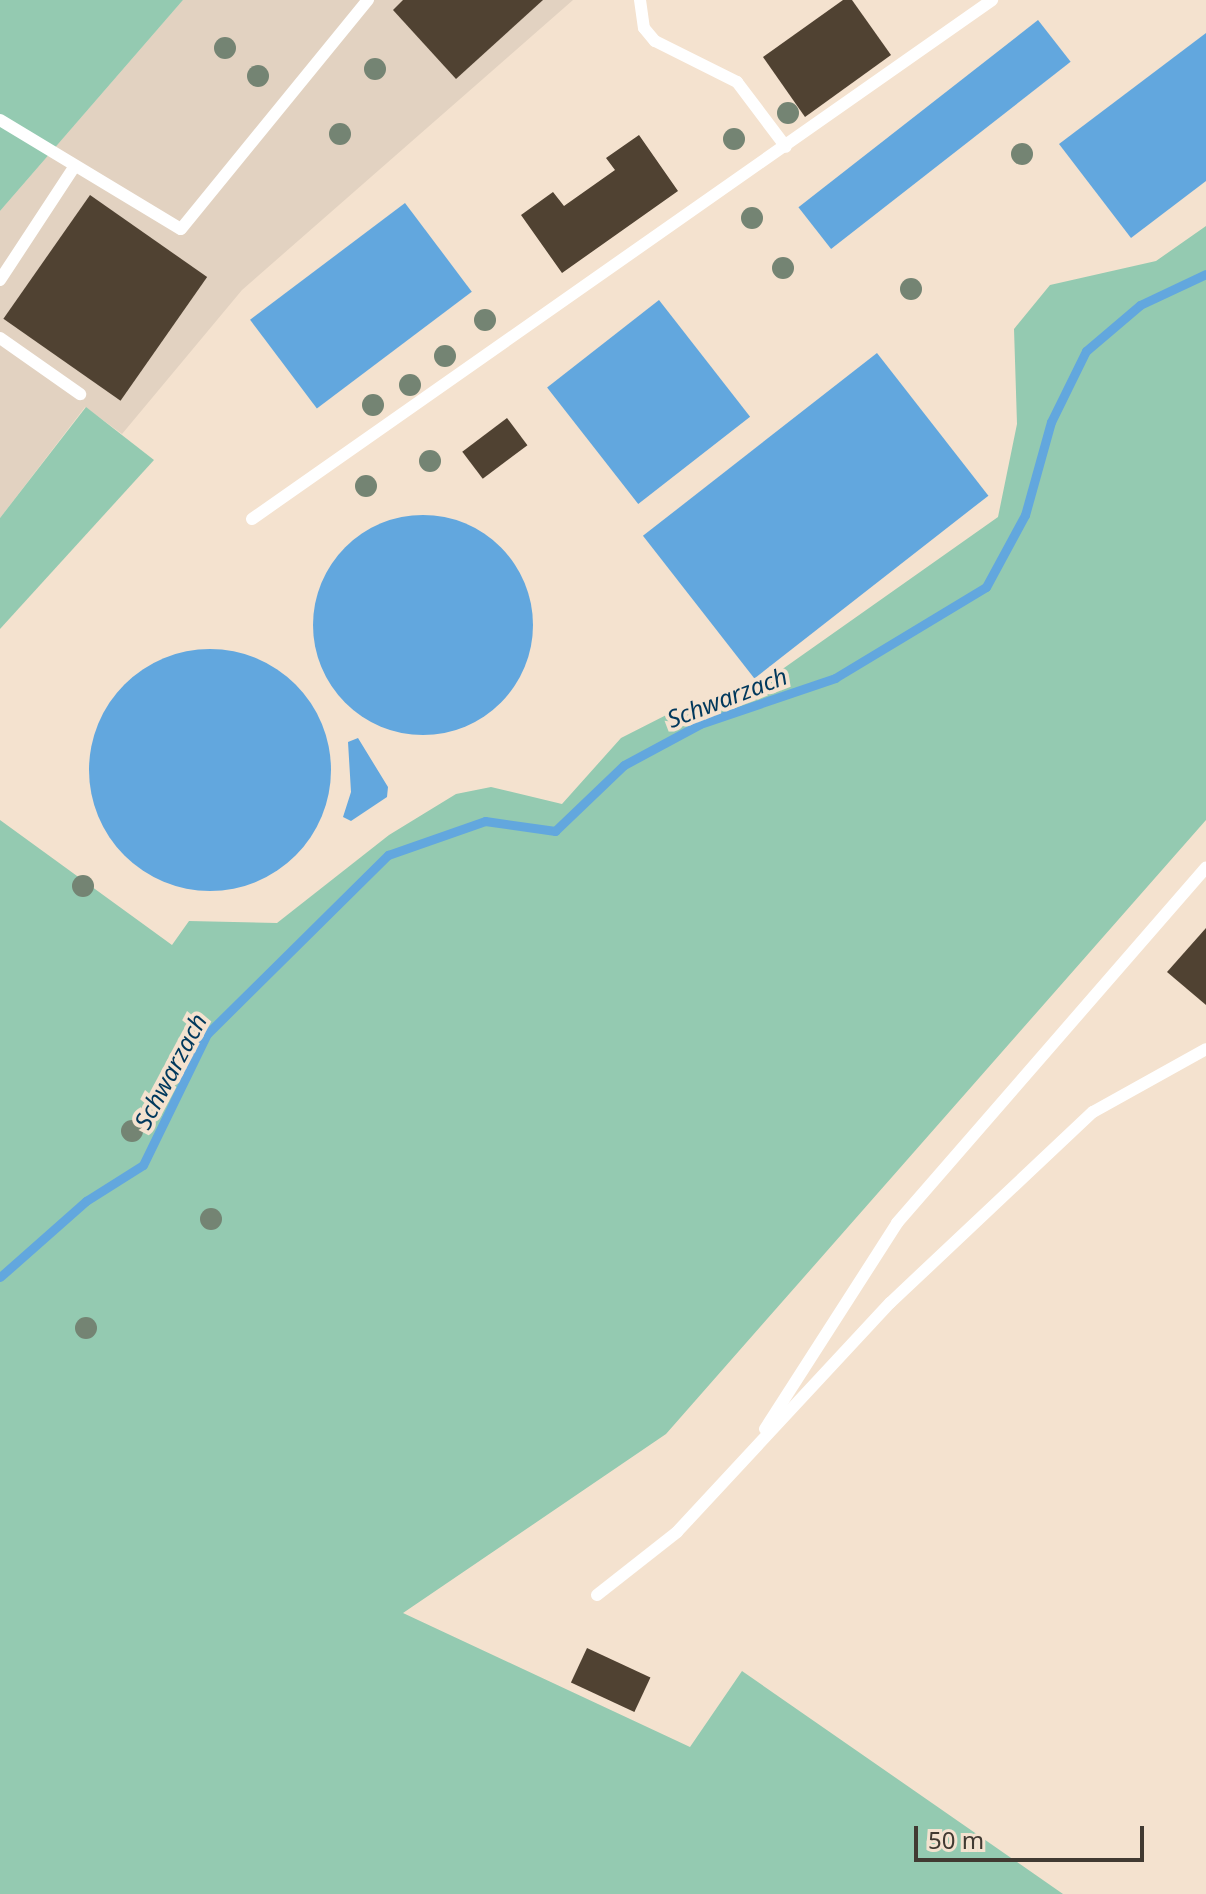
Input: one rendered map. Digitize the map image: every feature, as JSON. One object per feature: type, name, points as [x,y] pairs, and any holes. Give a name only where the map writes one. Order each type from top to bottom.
[{"type":"lane","points":[[0,120],[181,229],[368,0]]},
{"type":"lane","points":[[640,0],[644,28],[655,41],[737,82],[786,147]]},
{"type":"lane","points":[[252,519],[992,0]]},
{"type":"lane","points":[[0,280],[75,166]]},
{"type":"lane","points":[[0,338],[80,394]]},
{"type":"lane","points":[[751,1452],[897,1223],[1206,867]]},
{"type":"lane","points":[[597,1595],[677,1532],[890,1303],[1093,1112],[1206,1049]]},
{"type":"shaded area","points":[[183,0],[573,0],[242,290],[122,434],[85,407],[0,518],[0,211]]},
{"type":"green space","points":[[0,0],[183,0],[0,211]]},
{"type":"green space","points":[[1206,226],[1206,820],[666,1434],[403,1613],[690,1747],[742,1671],[1063,1894],[0,1894],[0,820],[172,945],[189,921],[277,923],[389,835],[456,794],[491,787],[562,804],[621,738],[682,707],[747,694],[998,517],[1017,424],[1014,329],[1050,285],[1156,261]]},
{"type":"green space","points":[[86,407],[154,460],[0,629],[0,518]]},
{"type":"water","points":[[1038,20],[1071,62],[831,249],[798,207]]},
{"type":"water","points":[[1206,33],[1206,181],[1131,238],[1059,144]]},
{"type":"water","points":[[405,203],[472,292],[317,408],[250,320]]},
{"type":"water","points":[[659,300],[750,417],[638,504],[547,387]]},
{"type":"water","points":[[877,353],[988,496],[754,678],[643,536]]},
{"type":"water","points":[[423,515],[465,523],[501,547],[525,583],[533,625],[525,667],[501,703],[465,727],[423,735],[381,727],[345,703],[321,667],[313,625],[321,583],[345,547],[381,523]]},
{"type":"water","points":[[210,649],[234,651],[256,658],[296,684],[322,724],[329,746],[329,794],[322,816],[296,856],[256,882],[234,889],[210,891],[186,889],[164,882],[124,856],[98,816],[91,794],[89,770],[91,746],[98,724],[124,684],[164,658],[186,651]]},
{"type":"water","points":[[358,738],[388,787],[387,797],[351,821],[343,817],[351,792],[348,742]]},
{"type":"building","points":[[403,0],[543,0],[456,79],[393,10]]},
{"type":"building","points":[[843,0],[852,0],[891,55],[805,117],[763,57]]},
{"type":"building","points":[[639,135],[678,191],[562,273],[521,215],[553,192],[564,206],[615,170],[606,158]]},
{"type":"building","points":[[90,195],[207,277],[121,401],[3,319]]},
{"type":"building","points":[[507,418],[527,445],[483,479],[462,452]]},
{"type":"building","points":[[1206,928],[1206,1005],[1167,972]]},
{"type":"building","points":[[587,1648],[650,1678],[634,1712],[571,1682]]},
{"type":"waterway","name":"Schwarzach","points":[[0,1277],[86,1201],[143,1165],[207,1034],[388,855],[485,821],[555,831],[624,765],[700,724],[835,678],[986,587],[1025,515],[1051,422],[1086,351],[1140,305],[1206,274]]}]
